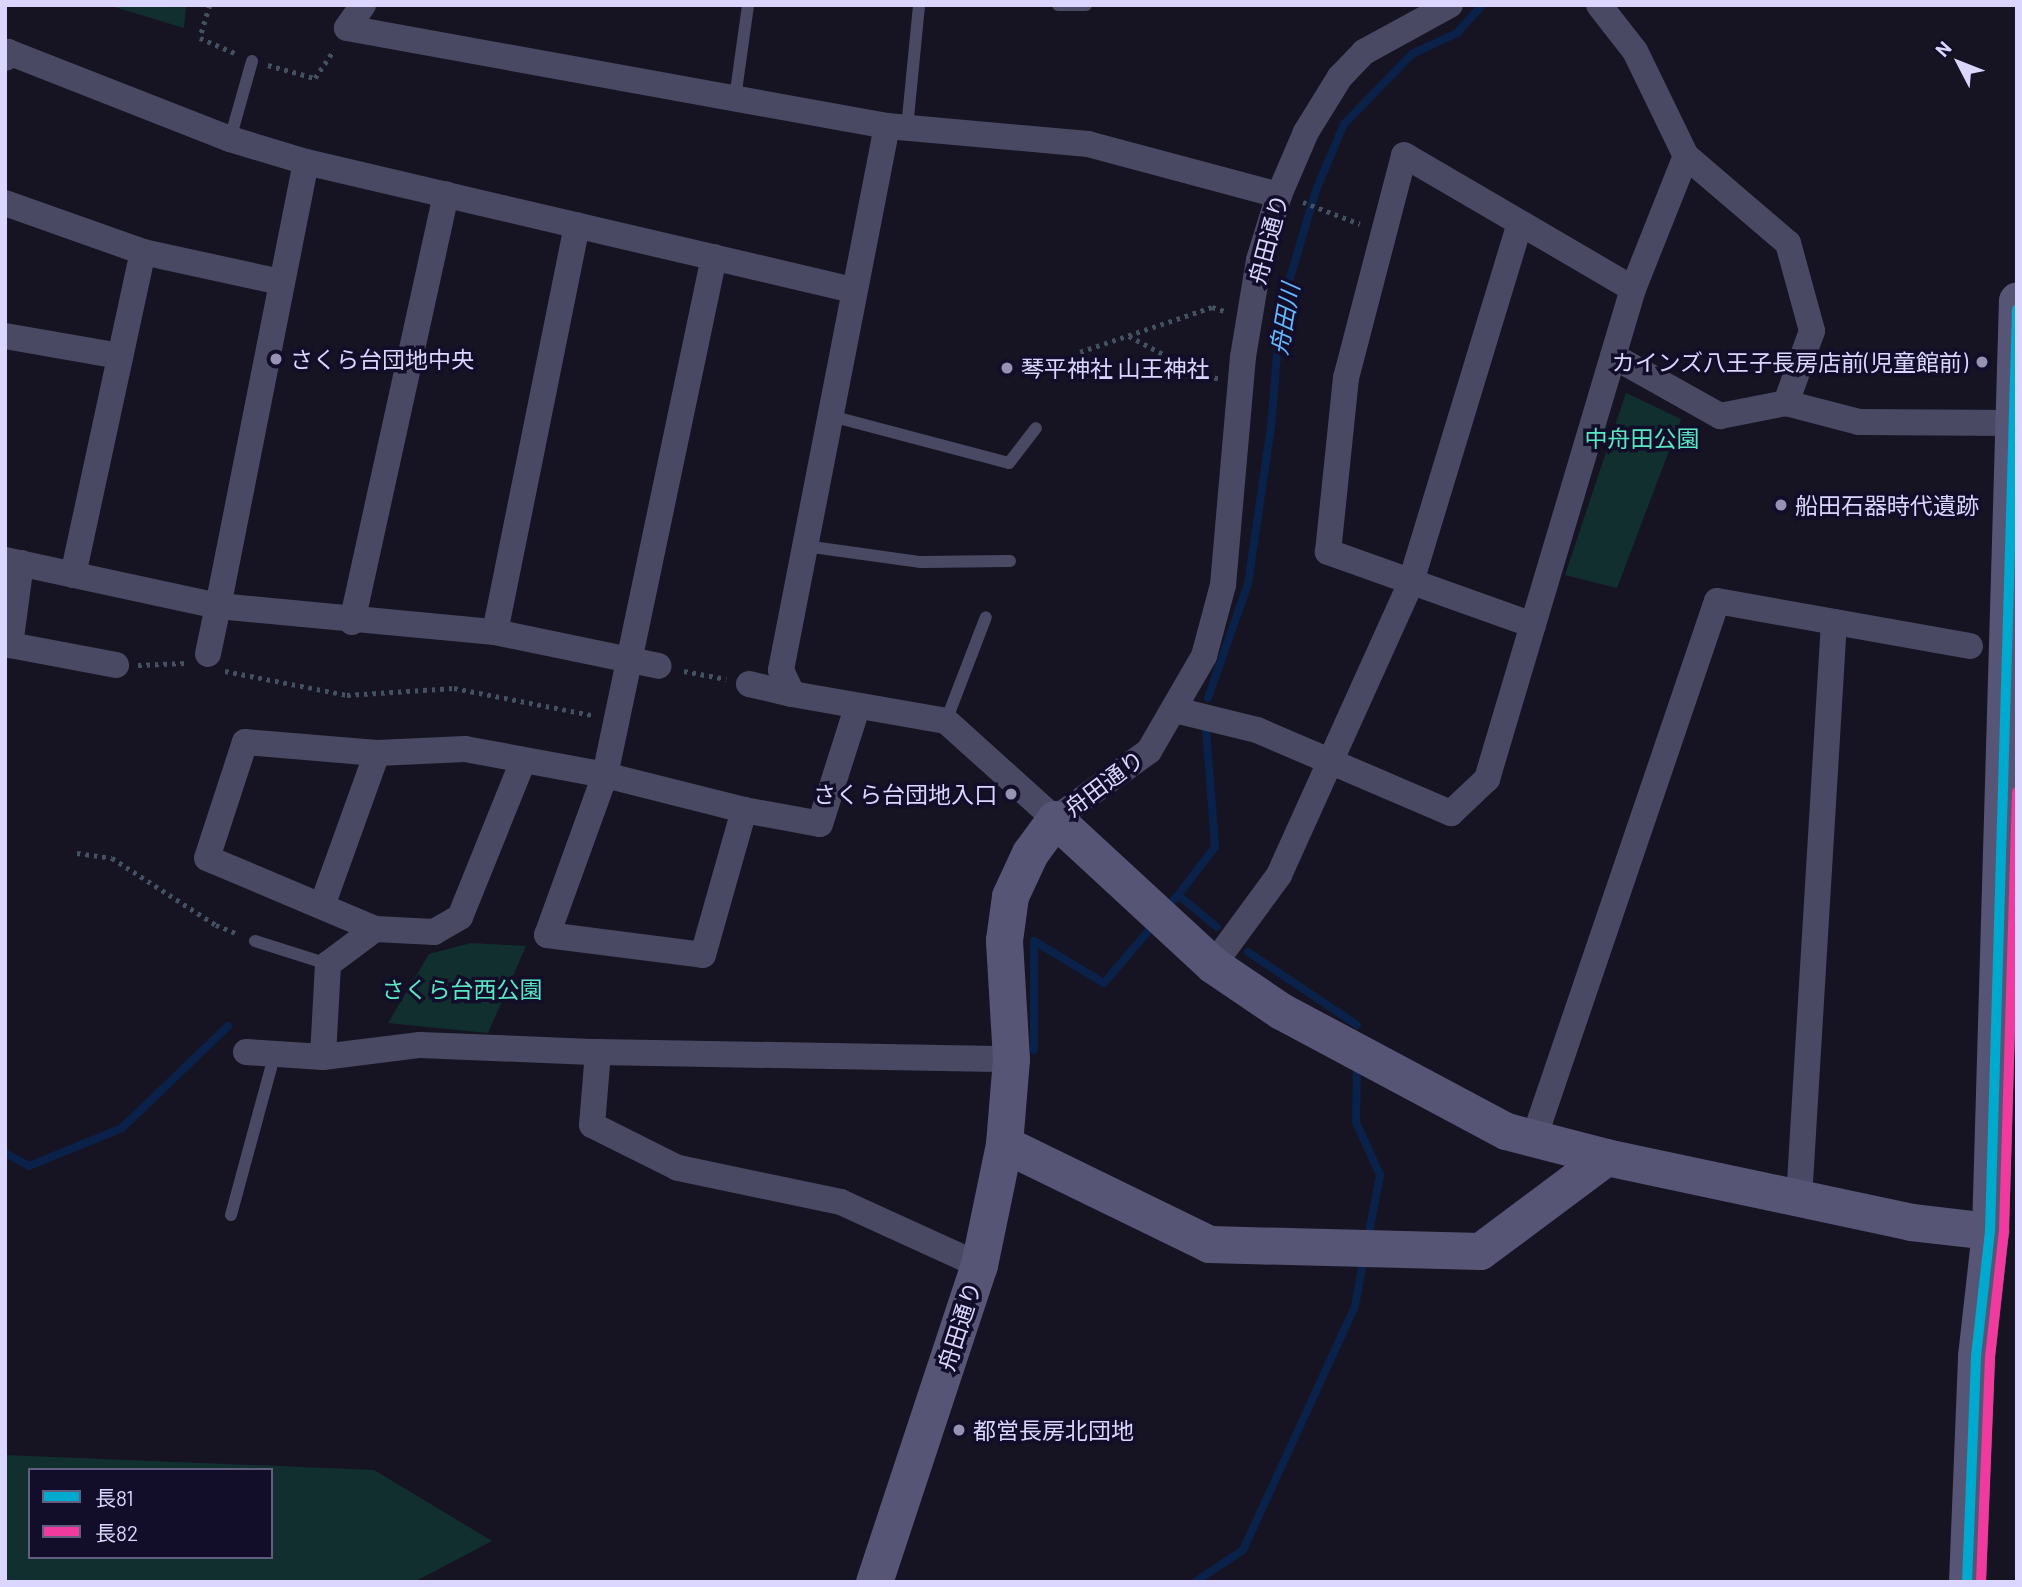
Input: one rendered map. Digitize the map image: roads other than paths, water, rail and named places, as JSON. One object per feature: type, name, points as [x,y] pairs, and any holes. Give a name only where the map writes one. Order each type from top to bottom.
[{"type":"street","points":[[363,5],[347,28],[897,127],[1088,144],[1279,195]]},
{"type":"street","name":"舟田通り","points":[[874,1582],[979,1265],[1004,1144],[1011,1059],[1004,940],[1010,896],[1030,853],[1055,819],[1149,751],[1204,656],[1223,585],[1248,319],[1279,195],[1306,132],[1340,77],[1364,52],[1450,5]]},
{"type":"street","points":[[1599,5],[1634,51],[1686,156],[1788,243],[1812,331],[1786,403]]},
{"type":"street","points":[[5,58],[8,52],[230,139],[306,162],[852,290]]},
{"type":"street","points":[[792,694],[781,670],[831,416],[852,290],[897,127]]},
{"type":"street","points":[[1533,625],[1410,585],[1328,552],[1346,378],[1404,155],[1633,289]]},
{"type":"street","points":[[1175,710],[1257,730],[1333,759],[1451,813],[1487,779],[1633,289],[1686,156]]},
{"type":"street","points":[[207,663],[306,162]]},
{"type":"street","points":[[352,622],[446,194]]},
{"type":"street","points":[[5,203],[143,252],[281,282]]},
{"type":"street","points":[[1213,965],[1279,875],[1410,585],[1520,223]]},
{"type":"street","points":[[495,632],[578,225]]},
{"type":"street","points":[[73,575],[143,252]]},
{"type":"street","points":[[714,257],[605,775],[547,935],[703,955],[744,810]]},
{"type":"street","points":[[1967,1582],[1976,1356],[1990,1231],[2011,650],[2012,423],[2017,300]]},
{"type":"street","points":[[5,336],[120,356]]},
{"type":"street","points":[[1613,356],[1720,416],[1786,403],[1859,422],[2012,423]]},
{"type":"street","points":[[116,665],[10,645],[13,562],[218,606],[352,622],[495,632],[659,666]]},
{"type":"street","points":[[1534,1138],[1717,601],[1970,646]]},
{"type":"street","points":[[1799,1199],[1834,622]]},
{"type":"street","points":[[749,684],[857,708],[946,721],[1213,965],[1281,1011],[1506,1130],[1606,1157],[1799,1199],[1911,1222],[1990,1231]]},
{"type":"street","points":[[523,761],[460,917],[434,932],[375,929],[323,903],[208,858],[245,742],[377,753],[465,749],[605,775],[744,810],[820,824],[857,708]]},
{"type":"street","points":[[323,903],[377,753]]},
{"type":"street","points":[[323,1057],[328,964],[375,929]]},
{"type":"street","points":[[246,1052],[274,1057],[323,1057],[420,1045],[598,1052],[1011,1059]]},
{"type":"street","points":[[598,1052],[592,1125],[678,1168],[841,1202],[979,1265]]},
{"type":"street","points":[[1004,1144],[1209,1244],[1480,1251],[1606,1157]]},
{"type":"lane","points":[[735,98],[748,5]]},
{"type":"lane","points":[[897,127],[919,5]]},
{"type":"lane","points":[[1058,5],[1086,5]]},
{"type":"lane","points":[[230,139],[252,61]]},
{"type":"lane","points":[[831,416],[1009,463],[1036,428]]},
{"type":"lane","points":[[805,546],[921,562],[1010,561]]},
{"type":"lane","points":[[946,721],[986,617]]},
{"type":"lane","points":[[256,941],[328,964]]},
{"type":"lane","points":[[231,1214],[274,1057]]},
{"type":"waterway","name":"舟田川","points":[[1208,698],[1248,584],[1271,427],[1281,309],[1316,190],[1344,124],[1412,54],[1457,33],[1482,5]]},
{"type":"waterway","points":[[1206,729],[1215,847],[1178,895],[1217,927]]},
{"type":"waterway","points":[[1165,910],[1178,895]]},
{"type":"waterway","points":[[1034,1050],[1034,941],[1104,983],[1155,923]]},
{"type":"waterway","points":[[1248,952],[1357,1025]]},
{"type":"waterway","points":[[5,1153],[29,1166],[122,1128],[228,1026]]},
{"type":"waterway","points":[[1357,1066],[1356,1122],[1380,1175],[1368,1238]]},
{"type":"waterway","points":[[1195,1582],[1243,1550],[1355,1306],[1364,1258]]},
{"type":"place","name":"さくら台団地中央","points":[[276,359]]},
{"type":"place","name":"カインズ八王子長房店前(児童館前)","points":[[1982,362]]},
{"type":"place","name":"琴平神社 山王神社","points":[[1007,368]]},
{"type":"place","name":"船田石器時代遺跡","points":[[1781,505]]},
{"type":"place","name":"さくら台団地入口","points":[[1011,794]]},
{"type":"place","name":"都営長房北団地","points":[[959,1430]]},
{"type":"park label","name":"中舟田公園","points":[[1642,438]]},
{"type":"park label","name":"さくら台西公園","points":[[462,989]]}]
